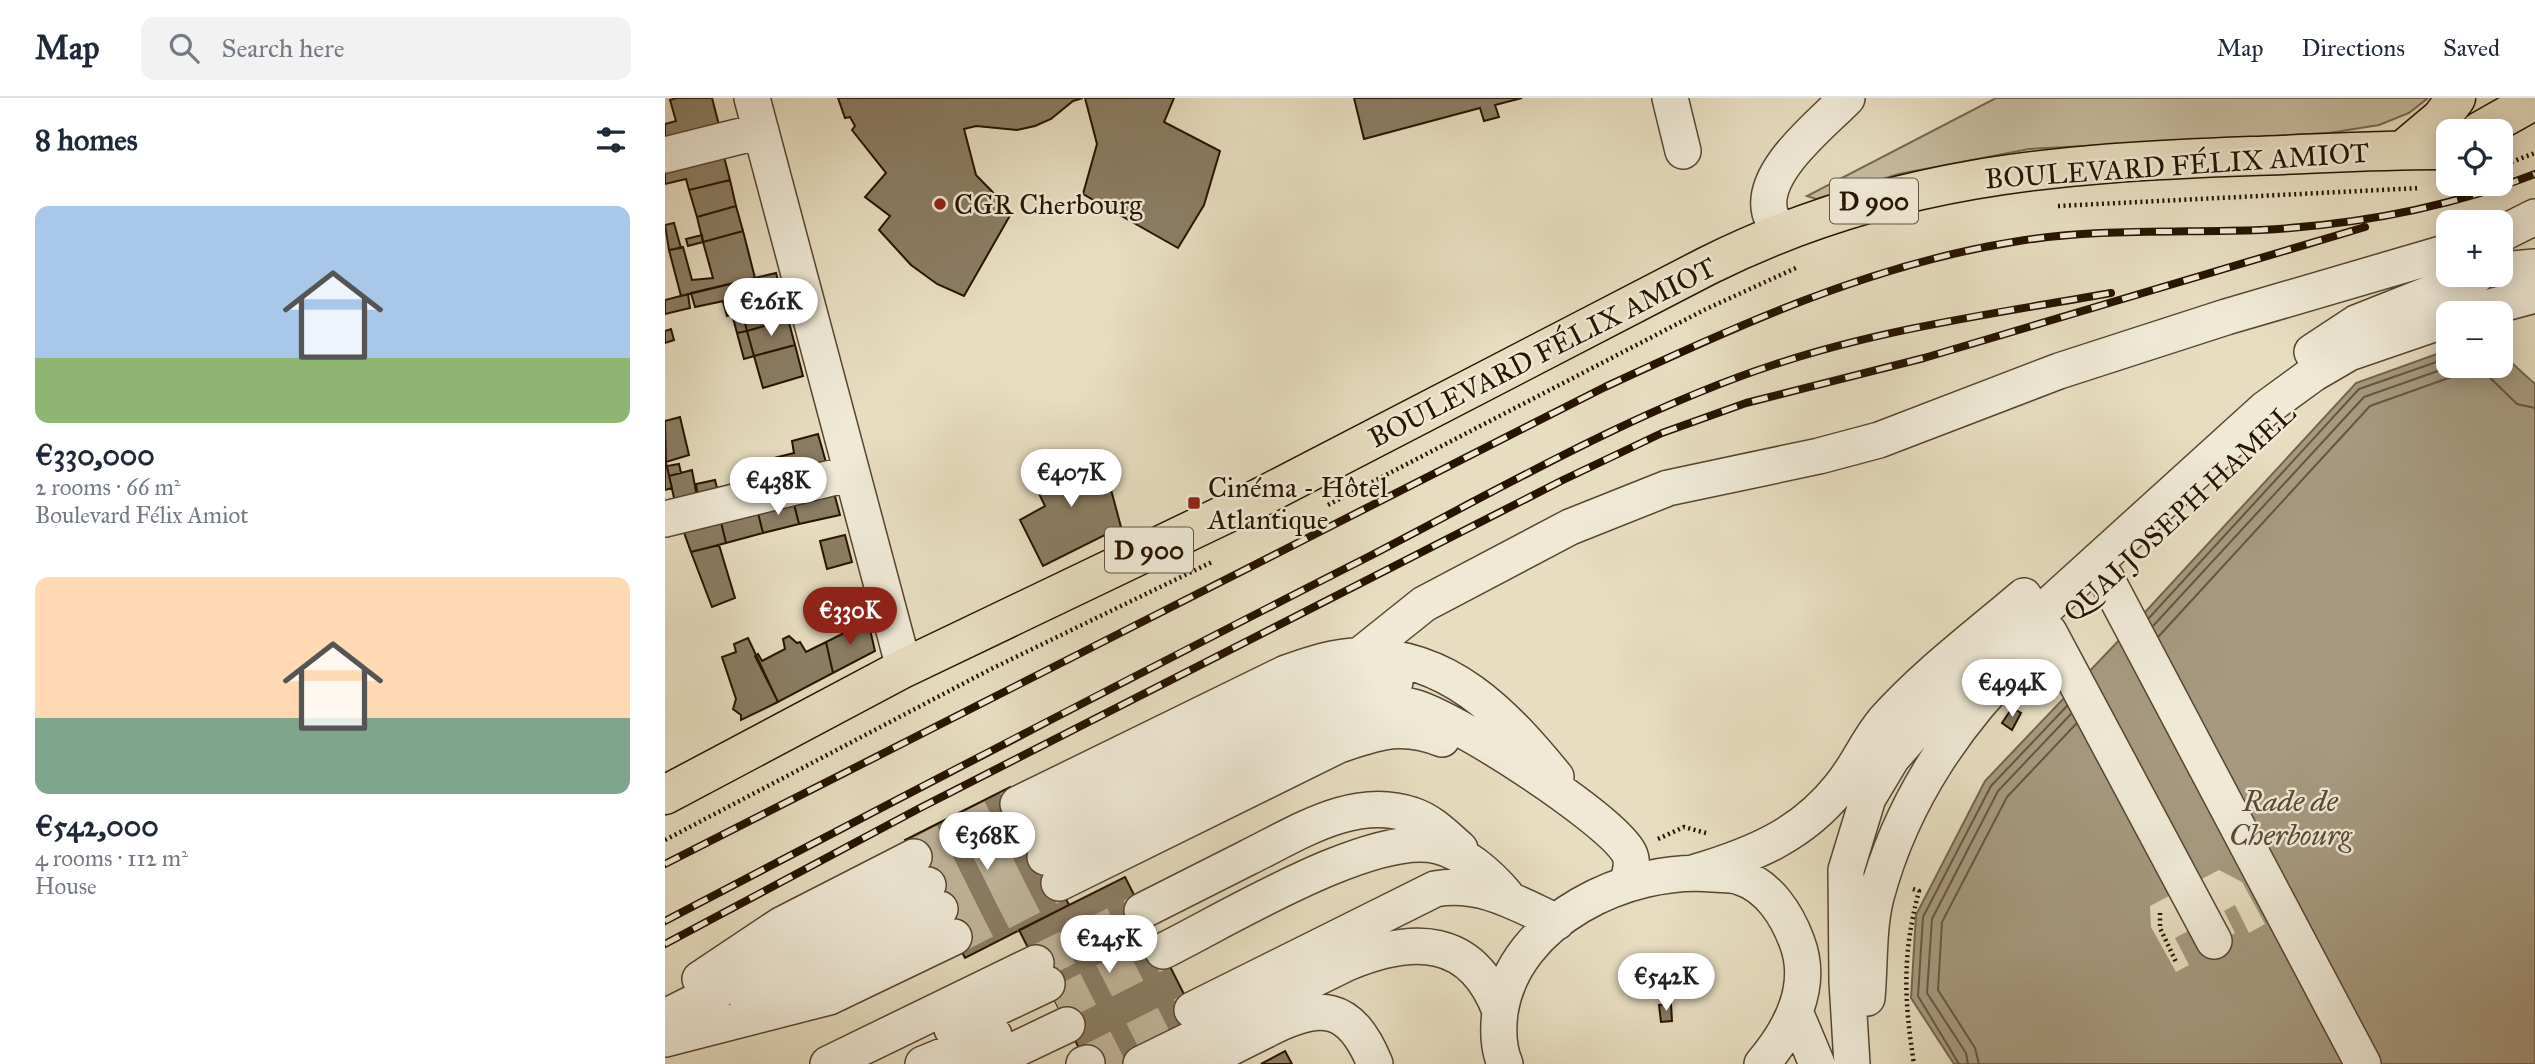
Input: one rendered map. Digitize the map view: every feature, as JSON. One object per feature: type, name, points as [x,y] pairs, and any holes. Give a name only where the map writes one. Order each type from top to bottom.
[{"type":"main road","name":"BOULEVARD FÉLIX AMIOT","points":[[2403,150],[2441,118],[2456,98]]},
{"type":"main road","points":[[2501,119],[2535,100]]},
{"type":"main road","name":"BOULEVARD FÉLIX AMIOT","points":[[665,795],[904,668],[1259,498],[1707,266],[1780,233],[1890,195],[1998,173],[2195,158],[2436,150]]},
{"type":"street","points":[[1670,98],[1683,151]]},
{"type":"street","points":[[1780,233],[1770,212],[1772,184],[1786,160],[1847,98]]},
{"type":"street","points":[[665,155],[757,114],[904,668]]},
{"type":"street","points":[[2513,228],[2535,218]]},
{"type":"street","points":[[2513,241],[2535,240]]},
{"type":"street","points":[[1359,656],[1424,604],[1570,527],[1668,488],[1819,456],[1879,440],[2059,371],[2226,317],[2436,256]]},
{"type":"street","points":[[2513,269],[2535,267]]},
{"type":"street","points":[[1696,872],[1750,855],[1791,834],[1820,810],[1842,786],[1884,721],[1932,675],[2306,357],[2356,323],[2447,287]]},
{"type":"street","points":[[2513,301],[2535,295]]},
{"type":"street","points":[[2513,312],[2535,306]]},
{"type":"street","points":[[1852,1064],[1847,981],[1846,870],[1868,797],[1892,758],[1927,718],[1985,663],[2265,409],[2313,374],[2349,353],[2436,324]]},
{"type":"street","name":"QUAI JOSEPH HAMEL","points":[[1871,1064],[1865,1018],[1875,899],[1888,860],[1924,777],[1950,738],[2049,632],[2286,411],[2359,363],[2400,345],[2436,334]]},
{"type":"street","points":[[665,519],[852,473]]},
{"type":"street","points":[[2106,578],[2363,1064]]},
{"type":"street","points":[[2049,632],[2214,941]]},
{"type":"street","points":[[1039,844],[1286,673],[1323,661],[1359,656],[1410,663],[1453,679],[1511,723],[1583,810]]},
{"type":"street","points":[[1039,844],[1328,686],[1354,681],[1410,684],[1451,699],[1503,734],[1583,810],[1610,831],[1629,853],[1632,865],[1626,884]]},
{"type":"street","points":[[1039,844],[1387,730],[1405,729],[1440,738],[1583,810]]},
{"type":"street","points":[[1168,961],[1338,815],[1386,809],[1428,821],[1489,885]]},
{"type":"street","points":[[1168,961],[1326,869],[1387,846],[1416,843],[1438,846],[1459,854],[1489,885],[1557,922]]},
{"type":"street","points":[[1495,1064],[1503,991],[1521,955],[1557,922],[1626,884],[1662,874],[1696,872],[1740,877],[1768,894],[1788,919],[1799,947],[1803,977],[1796,1014],[1780,1043],[1762,1064]]},
{"type":"street","points":[[1168,961],[1435,889],[1489,885]]},
{"type":"street","points":[[665,1002],[781,925],[934,897]]},
{"type":"street","points":[[665,1017],[934,897]]},
{"type":"street","points":[[665,1029],[783,985],[934,897]]},
{"type":"street","points":[[665,1039],[829,997],[934,897]]},
{"type":"street","points":[[1141,1064],[1347,962],[1378,950],[1403,945],[1431,945],[1451,952],[1468,963],[1493,990],[1505,1064]]},
{"type":"street","points":[[1198,1064],[1291,1017],[1326,1010],[1352,1024],[1375,1064]]},
{"type":"street","points":[[1796,1014],[1817,1064]]},
{"type":"street","points":[[828,1064],[1065,1021]]},
{"type":"street","points":[[842,1064],[959,1027],[1065,1021]]},
{"type":"street","points":[[923,1064],[976,1044],[1065,1021]]},
{"type":"street","points":[[985,1064],[1065,1021]]},
{"type":"street","points":[[1039,1064],[1065,1021]]},
{"type":"path","points":[[2513,161],[2535,153]]},
{"type":"path","points":[[2052,206],[2431,186]]},
{"type":"path","points":[[1318,510],[1705,310],[1802,265]]},
{"type":"path","points":[[665,840],[991,669],[1226,556]]},
{"type":"shaded area","points":[[1996,98],[2428,98],[2409,113],[2379,125],[2329,133],[2029,149],[1899,174],[1816,199],[1807,196]]},
{"type":"water","name":"Rade de Cherbourg","points":[[2436,354],[2436,378],[2513,378],[2513,364],[2535,384],[2535,1064],[1954,1064],[1911,998],[1916,915],[1985,781],[2124,635],[2356,383]]},
{"type":"pier","points":[[2219,870],[2242,882],[2265,924],[2249,933],[2235,905],[2224,911],[2235,933],[2199,952],[2188,931],[2175,938],[2189,965],[2176,972],[2151,927],[2150,906]]},
{"type":"building","points":[[712,98],[719,125],[665,139],[665,124],[676,121],[670,100]]},
{"type":"building","name":"CGR Cherbourg","points":[[838,98],[1083,98],[1073,101],[1051,119],[1035,126],[1017,130],[976,126],[964,129],[976,175],[1012,212],[964,296],[937,284],[911,265],[879,230],[890,216],[865,197],[886,173],[852,130],[855,126],[850,117],[845,118]]},
{"type":"building","name":"CGR Cherbourg","points":[[1085,98],[1174,98],[1164,122],[1220,151],[1204,205],[1178,248],[1083,194],[1097,144]]},
{"type":"building","points":[[1354,98],[1522,98],[1495,105],[1499,117],[1484,121],[1480,108],[1364,139]]},
{"type":"building","points":[[723,153],[730,180],[689,190],[686,179],[665,184],[665,168]]},
{"type":"building","points":[[730,180],[736,206],[697,217],[689,190]]},
{"type":"building","points":[[736,206],[743,231],[703,242],[697,217]]},
{"type":"building","points":[[674,223],[681,248],[669,250],[665,225]]},
{"type":"building","points":[[743,231],[755,278],[681,296],[669,250],[683,247],[692,280],[713,278],[703,242]]},
{"type":"building","points":[[702,235],[703,242],[688,246],[686,239]]},
{"type":"building","points":[[776,273],[783,299],[742,311],[738,298],[695,307],[691,293]]},
{"type":"building","points":[[688,294],[690,308],[665,314],[665,300]]},
{"type":"building","points":[[738,298],[742,311],[727,316],[723,302]]},
{"type":"building","points":[[783,299],[788,319],[747,331],[742,311]]},
{"type":"building","points":[[742,311],[747,331],[737,333],[732,314]]},
{"type":"building","points":[[788,319],[795,345],[754,356],[747,331]]},
{"type":"building","points":[[671,329],[674,340],[665,343],[665,331]]},
{"type":"building","points":[[747,331],[754,356],[744,359],[737,333]]},
{"type":"building","points":[[795,345],[803,376],[763,388],[754,356]]},
{"type":"building","points":[[680,417],[689,455],[666,462],[665,421]]},
{"type":"building","points":[[818,434],[827,466],[763,481],[758,462],[794,453],[792,441]]},
{"type":"building","points":[[1102,456],[1121,527],[1043,566],[1020,520],[1045,506],[1030,475]]},
{"type":"building","points":[[665,459],[672,488],[665,490]]},
{"type":"building","points":[[679,464],[681,473],[669,476],[667,466]]},
{"type":"building","points":[[692,470],[697,497],[675,502],[669,476]]},
{"type":"building","points":[[715,480],[718,492],[698,497],[696,484]]},
{"type":"building","points":[[833,489],[840,515],[799,524],[793,500]]},
{"type":"building","points":[[793,500],[799,524],[763,533],[757,509]]},
{"type":"building","points":[[757,509],[763,533],[726,543],[720,518]]},
{"type":"building","points":[[720,518],[726,543],[691,552],[682,527]]},
{"type":"building","points":[[845,535],[852,562],[827,569],[820,541]]},
{"type":"building","points":[[719,545],[735,598],[712,607],[691,552]]},
{"type":"building","points":[[868,621],[875,651],[833,673],[826,642]]},
{"type":"building","points":[[789,636],[797,643],[800,642],[806,652],[826,642],[833,673],[778,702],[755,656],[758,654],[762,661],[785,649],[783,639]]},
{"type":"building","points":[[748,638],[778,702],[741,720],[741,715],[733,709],[736,699],[722,657],[736,652],[734,644]]},
{"type":"building","points":[[2012,708],[2021,713],[2012,730],[2002,723]]},
{"type":"building","points":[[1010,787],[1069,905],[965,958],[905,840]]},
{"type":"building","points":[[1125,877],[1198,1022],[1114,1064],[1087,1064],[1019,930]]},
{"type":"building","points":[[1671,1004],[1672,1021],[1661,1022],[1659,1005]]},
{"type":"building","points":[[1285,1051],[1292,1064],[1261,1064]]},
{"type":"tunnel","points":[[914,857],[1018,804]]},
{"type":"tunnel","points":[[928,885],[1033,832]]},
{"type":"tunnel","points":[[940,909],[1045,857]]},
{"type":"tunnel","points":[[954,937],[1059,883]]},
{"type":"tunnel","points":[[1036,963],[1142,911]]},
{"type":"tunnel","points":[[1057,1005],[1163,951]]},
{"type":"tunnel","points":[[1087,1063],[1192,1010]]},
{"type":"railway","points":[[665,864],[1605,387],[1805,300],[1907,266],[2013,242],[2106,233],[2261,230],[2331,224],[2435,205],[2535,174]]},
{"type":"railway","points":[[665,944],[918,809],[1563,480],[1662,433],[1746,403],[1924,358],[2365,227]]},
{"type":"railway","points":[[665,921],[1619,427],[1724,383],[1817,351],[1942,322],[2111,293]]},
{"type":"place","name":"CGR Cherbourg","points":[[940,204]]},
{"type":"place","name":"Cinéma - Hôtel Atlantique","points":[[1194,503]]}]
